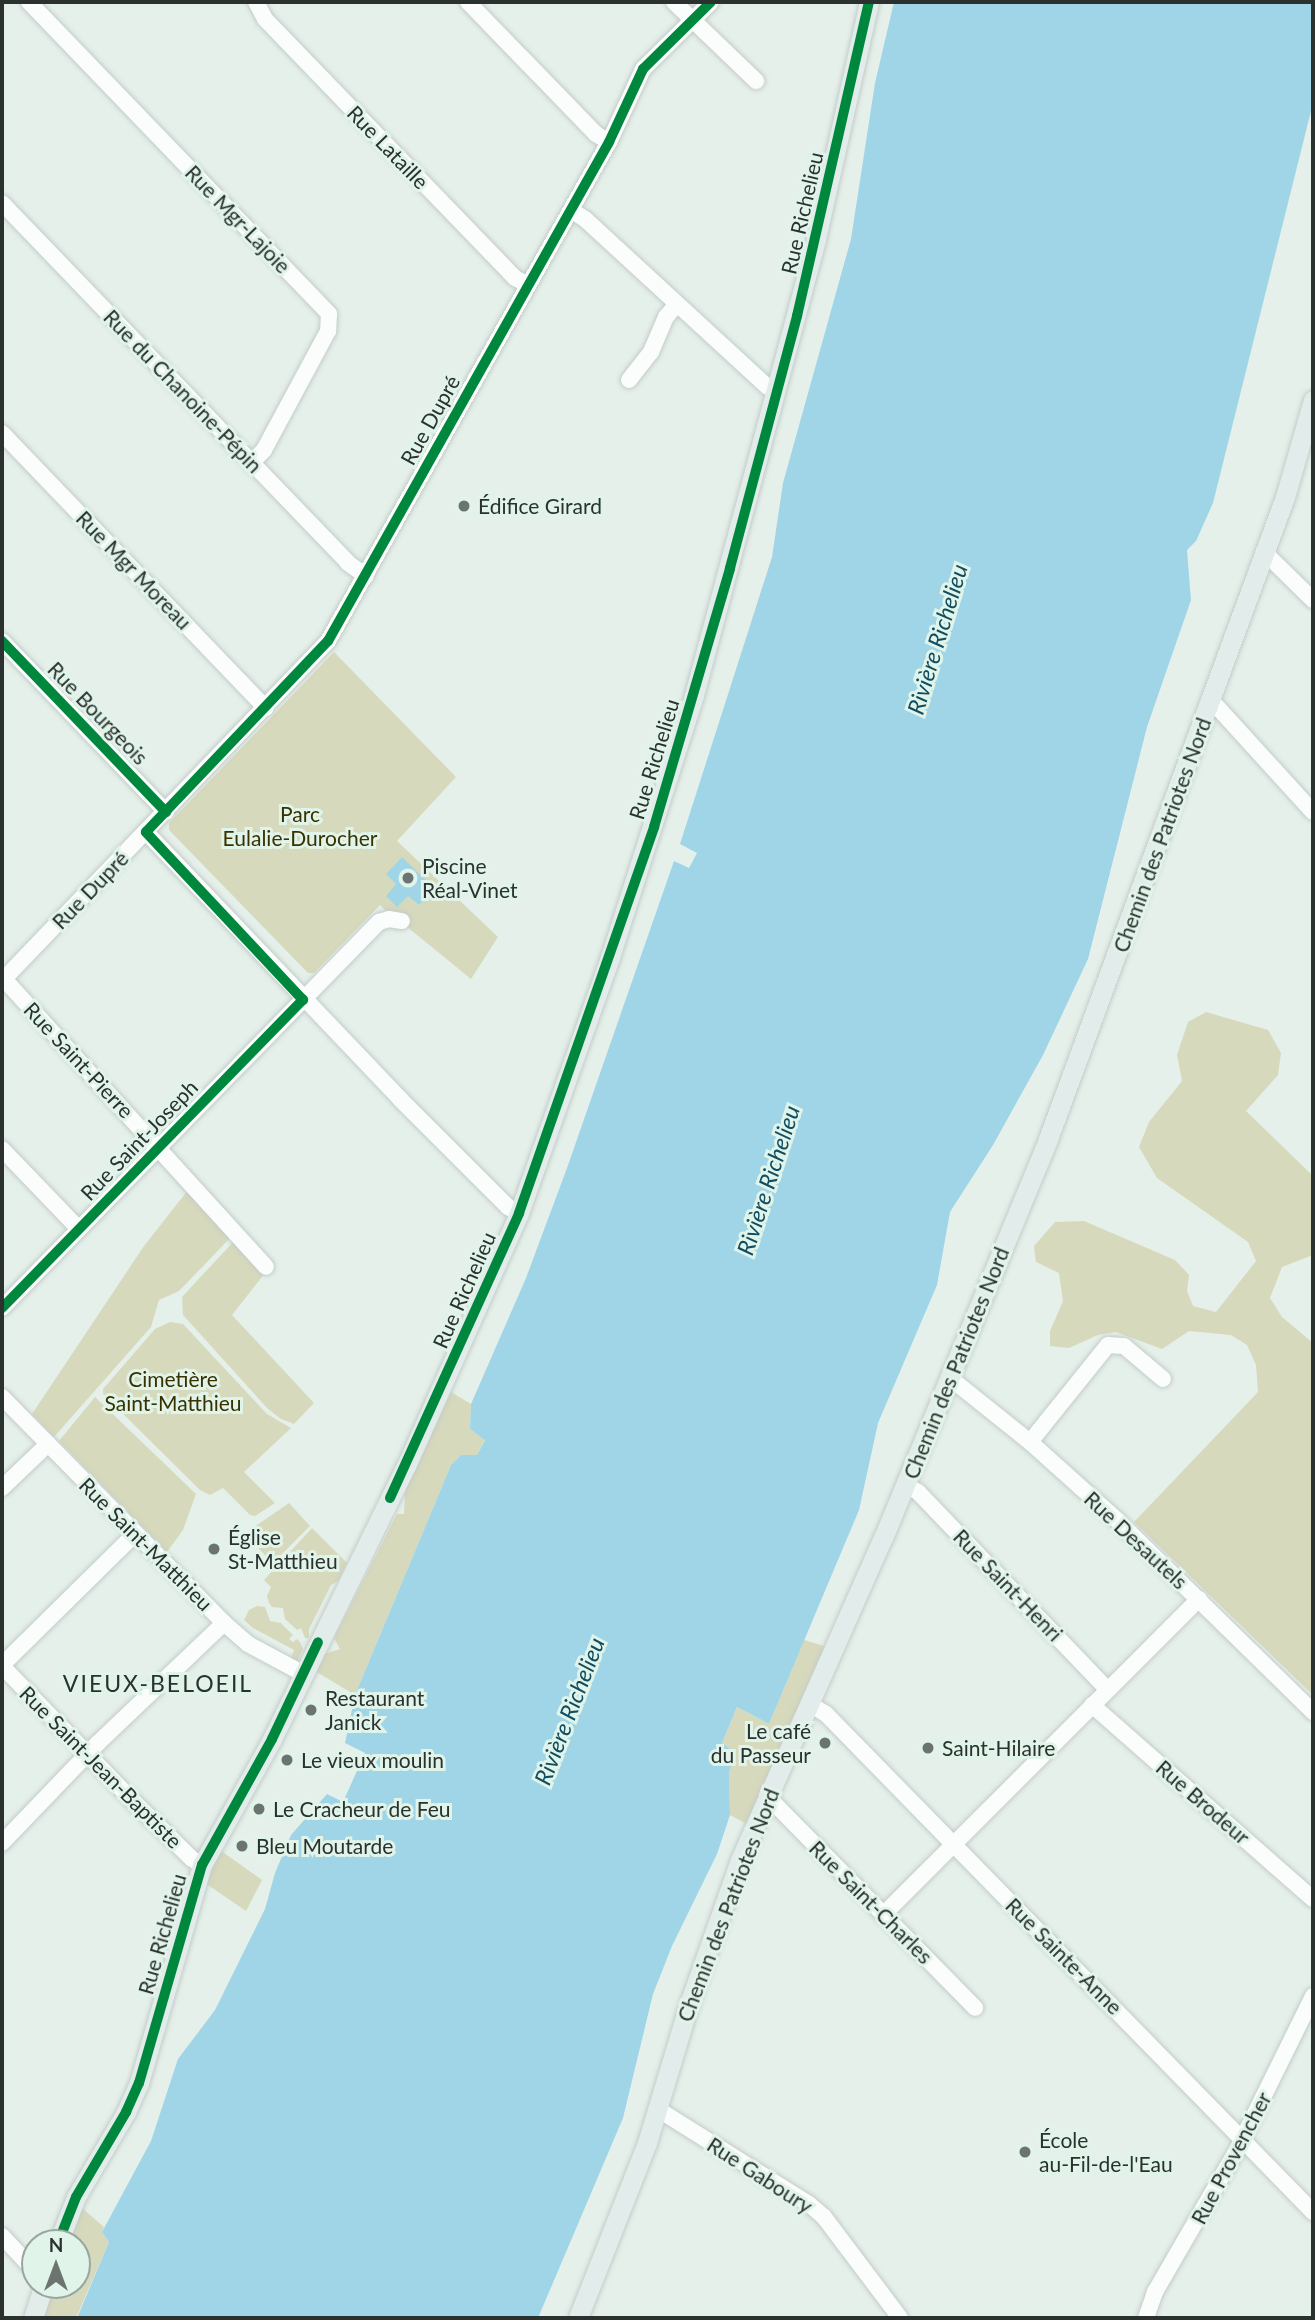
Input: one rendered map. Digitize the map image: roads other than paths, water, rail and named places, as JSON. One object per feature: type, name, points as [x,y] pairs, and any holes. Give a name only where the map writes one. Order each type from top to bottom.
[{"type":"main road","name":"Rue Richelieu","points":[[64,2229],[80,2189],[122,2120],[139,2083],[202,1865],[272,1739],[416,1445],[519,1213],[654,827],[723,593],[816,239],[869,2]]},
{"type":"main road","name":"Chemin des Patriotes Nord","points":[[578,2318],[659,2110],[698,1977],[740,1860],[767,1796],[811,1705],[905,1485],[1048,1139],[1265,553],[1313,400]]},
{"type":"main road","points":[[33,2318],[39,2299]]},
{"type":"street","name":"Rue Lataille","points":[[256,2],[265,19],[515,278],[528,285]]},
{"type":"street","points":[[468,2],[596,134],[609,142]]},
{"type":"street","points":[[674,2],[756,82]]},
{"type":"street","name":"Rue Dupré","points":[[3,980],[328,641],[609,142],[643,69],[711,2]]},
{"type":"street","name":"Rue Mgr-Lajoie","points":[[36,4],[329,314],[328,331],[264,450],[251,463]]},
{"type":"street","name":"Rue du Chanoine-Pépin","points":[[2,203],[348,563],[366,576]]},
{"type":"street","points":[[571,210],[585,219],[768,387],[777,390]]},
{"type":"street","points":[[629,380],[651,352],[666,317],[677,304]]},
{"type":"street","name":"Rue Mgr Moreau","points":[[2,433],[266,708]]},
{"type":"street","points":[[1265,553],[1313,600]]},
{"type":"street","name":"Rue Bourgeois","points":[[2,641],[166,812]]},
{"type":"street","points":[[1211,700],[1313,812]]},
{"type":"street","points":[[146,832],[303,1000],[508,1208],[519,1213]]},
{"type":"street","name":"Rue Saint-Joseph","points":[[2,1308],[379,922],[389,919],[402,921]]},
{"type":"street","name":"Rue Saint-Pierre","points":[[3,980],[160,1147],[266,1267]]},
{"type":"street","points":[[2,1149],[79,1229]]},
{"type":"street","points":[[1030,1442],[1108,1345],[1124,1346],[1163,1379]]},
{"type":"street","name":"Rue Desautels","points":[[950,1378],[1030,1442],[1199,1600],[1313,1712]]},
{"type":"street","name":"Rue Saint-Matthieu","points":[[2,1397],[224,1623],[248,1644],[302,1673]]},
{"type":"street","points":[[2,1488],[48,1444]]},
{"type":"street","name":"Rue Saint-Henri","points":[[905,1485],[918,1492],[1107,1689]]},
{"type":"street","points":[[2,1665],[135,1534]]},
{"type":"street","points":[[883,1915],[1199,1600]]},
{"type":"street","points":[[2,1843],[89,1756],[98,1743],[224,1623]]},
{"type":"street","name":"Rue Saint-Jean-Baptiste","points":[[2,1665],[89,1756],[192,1859],[202,1865]]},
{"type":"street","name":"Rue Sainte-Anne","points":[[811,1705],[826,1714],[1313,2212]]},
{"type":"street","name":"Rue Brodeur","points":[[1092,1705],[1313,1899]]},
{"type":"street","name":"Rue Saint-Charles","points":[[767,1796],[975,2008]]},
{"type":"street","name":"Rue Provencher","points":[[1146,2318],[1155,2292],[1242,2139],[1313,1996]]},
{"type":"street","name":"Rue Gaboury","points":[[659,2110],[809,2204],[824,2217],[900,2318]]},
{"type":"street","points":[[2,2236],[21,2256]]},
{"type":"water","name":"Rivière Richelieu","points":[[894,2],[1313,2],[1313,103],[1213,503],[1196,541],[1187,550],[1191,600],[1147,727],[1088,959],[1043,1055],[993,1145],[950,1212],[937,1285],[878,1423],[859,1510],[769,1724],[737,1707],[722,1743],[736,1753],[729,1772],[730,1815],[717,1854],[672,1946],[653,1994],[623,2118],[538,2318],[77,2318],[85,2299],[91,2299],[91,2285],[109,2242],[102,2232],[151,2141],[178,2059],[215,2010],[265,1909],[275,1873],[291,1835],[327,1794],[343,1802],[365,1753],[345,1743],[355,1695],[451,1465],[461,1455],[477,1455],[485,1440],[470,1429],[471,1404],[526,1278],[674,861],[689,868],[697,853],[680,844],[772,557],[783,483],[851,239],[875,83]]},
{"type":"water","name":"Piscine Réal-Vinet","points":[[402,857],[435,889],[419,905],[408,896],[397,907],[386,896],[396,884],[386,874]]},
{"type":"place","name":"Édifice Girard","points":[[464,506]]},
{"type":"place","name":"Piscine Réal-Vinet","points":[[408,878]]},
{"type":"place","name":"Église St-Matthieu","points":[[214,1549]]},
{"type":"place","name":"Restaurant Janick","points":[[311,1710]]},
{"type":"place","name":"Le café du Passeur","points":[[825,1743]]},
{"type":"place","name":"Saint-Hilaire","points":[[928,1748]]},
{"type":"place","name":"Le vieux moulin","points":[[287,1760]]},
{"type":"place","name":"Le Cracheur de Feu","points":[[259,1809]]},
{"type":"place","name":"Bleu Moutarde","points":[[242,1846]]},
{"type":"place","name":"École au-Fil-de-l'Eau","points":[[1025,2152]]},
{"type":"district","name":"VIEUX-BELOEIL","points":[[158,1683]]},
{"type":"park label","name":"Parc Eulalie-Durocher","points":[[300,826]]},
{"type":"park label","name":"Cimetière Saint-Matthieu","points":[[173,1391]]}]
